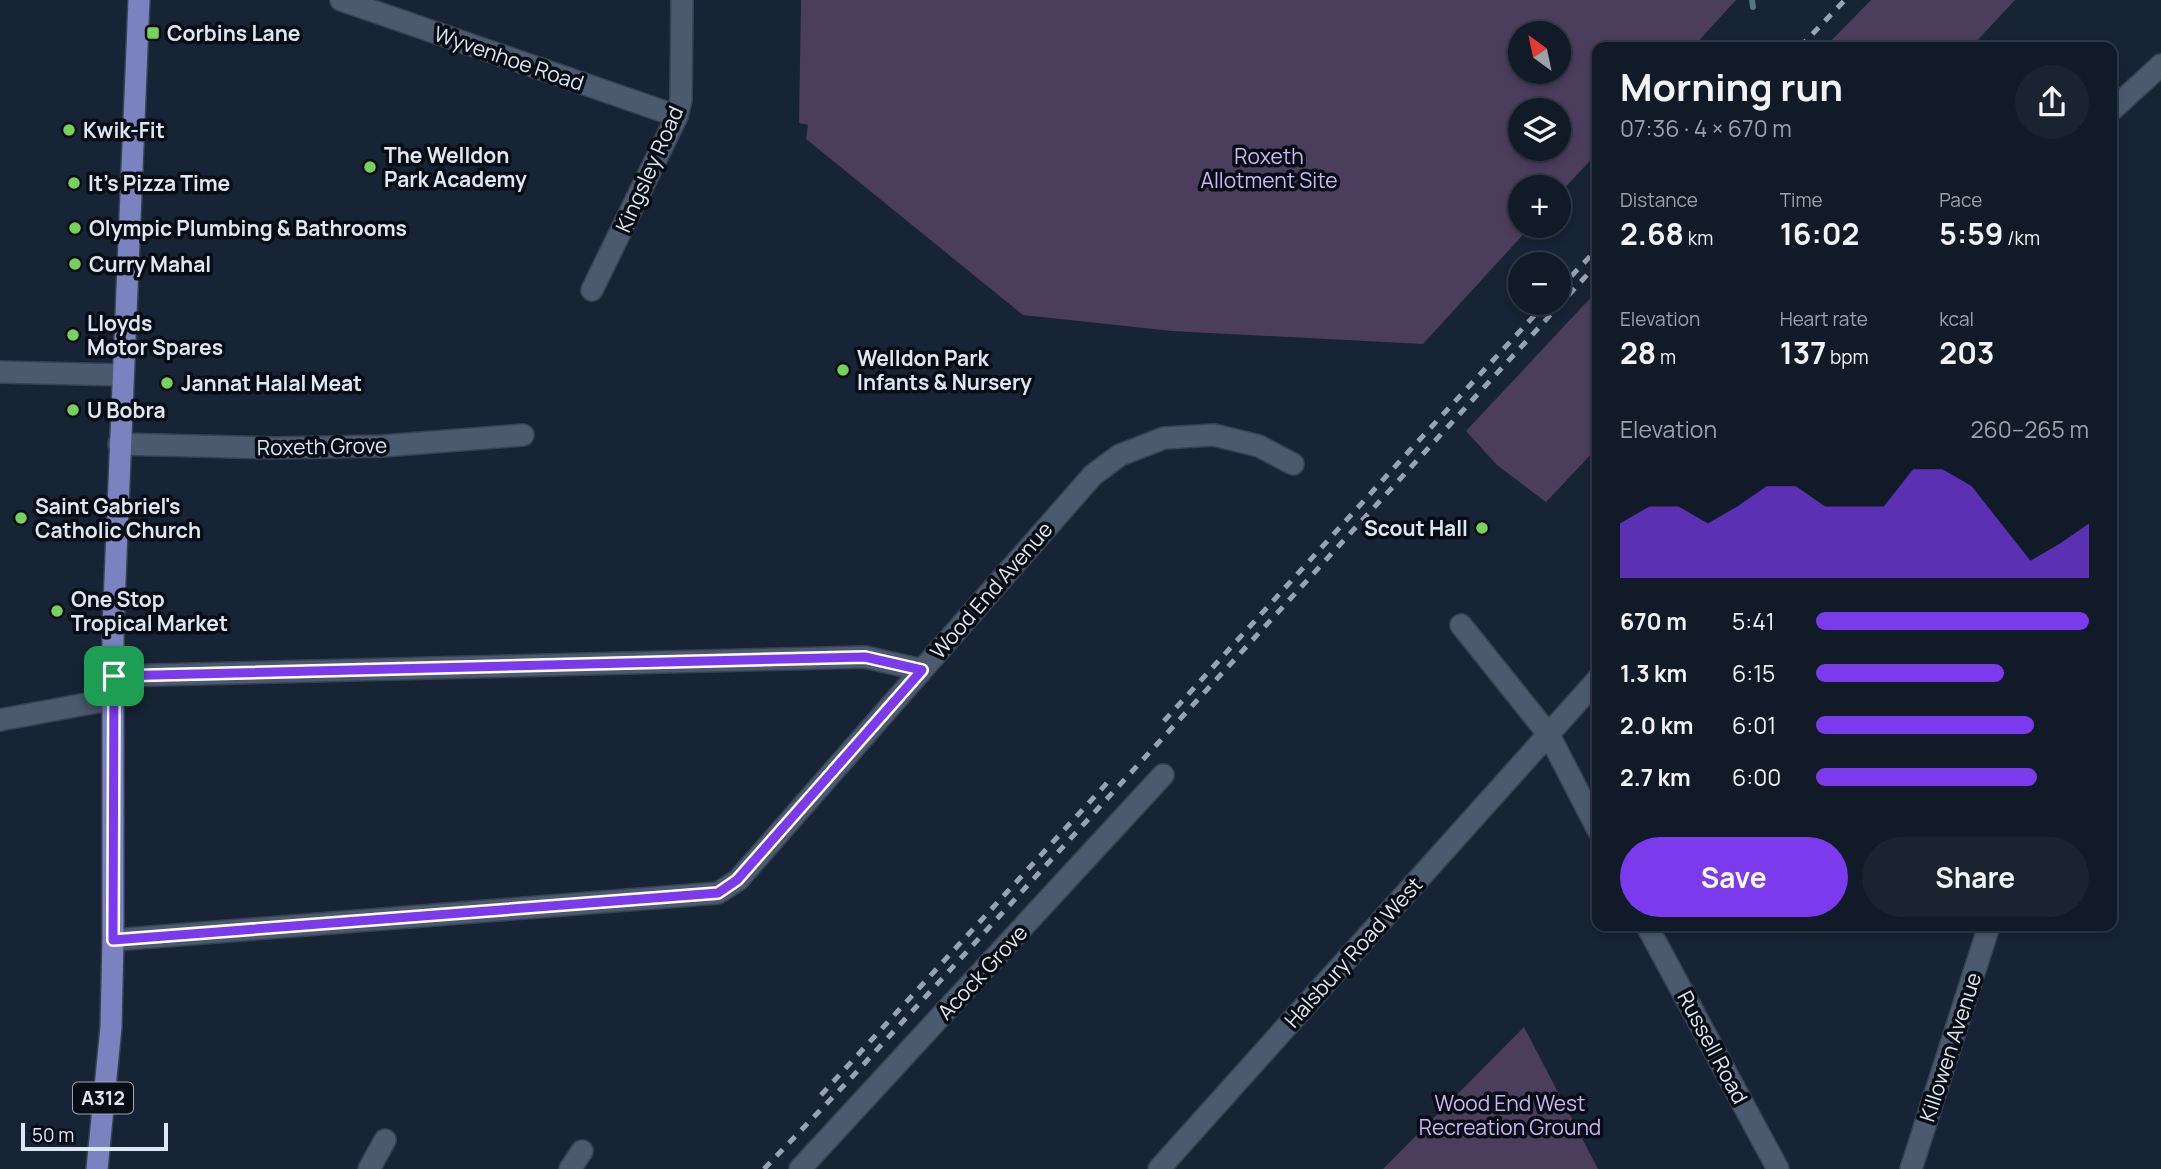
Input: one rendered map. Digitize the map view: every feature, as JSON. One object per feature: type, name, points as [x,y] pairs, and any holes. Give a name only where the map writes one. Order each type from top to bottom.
[{"type":"main road","name":"A312","points":[[97,1169],[111,1027],[113,628],[139,0]]},
{"type":"street","name":"Wyvenhoe Road","points":[[341,0],[677,116]]},
{"type":"street","name":"Kingsley Road","points":[[592,290],[677,116],[681,100],[682,0]]},
{"type":"street","points":[[2117,105],[2161,65]]},
{"type":"street","points":[[0,372],[123,375]]},
{"type":"street","name":"Roxeth Grove","points":[[119,444],[275,449],[356,447],[523,435]]},
{"type":"street","name":"Wood End Avenue","points":[[114,676],[865,657],[922,670],[1093,475],[1121,455],[1164,438],[1214,435],[1259,446],[1293,464]]},
{"type":"street","points":[[1461,625],[1549,735],[1592,818]]},
{"type":"street","points":[[113,940],[718,893],[737,880],[922,670]]},
{"type":"street","name":"Halsbury Road West","points":[[1159,1169],[1592,686]]},
{"type":"street","points":[[0,720],[113,699]]},
{"type":"street","name":"Acock Grove","points":[[800,1169],[1163,775]]},
{"type":"street","name":"Russell Road","points":[[1650,931],[1779,1169]]},
{"type":"street","name":"Killowen Avenue","points":[[1911,1169],[1987,931]]},
{"type":"street","points":[[369,1169],[385,1140]]},
{"type":"street","points":[[570,1169],[582,1152]]},
{"type":"green space","name":"Roxeth Allotment Site","points":[[801,0],[1736,0],[1698,42],[1592,42],[1592,158],[1571,181],[1571,175],[1508,175],[1508,238],[1520,238],[1423,344],[1172,331],[1023,315],[806,139],[808,125],[799,123]]},
{"type":"green space","points":[[1871,0],[2015,0],[1976,42],[1830,42]]},
{"type":"green space","points":[[1592,296],[1592,453],[1546,502],[1497,465],[1466,431]]},
{"type":"green space","name":"Wood End West Recreation Ground","points":[[1524,1027],[1598,1169],[1383,1169]]},
{"type":"waterway","points":[[1752,0],[1753,7]]},
{"type":"railway","points":[[1805,42],[1845,0]]},
{"type":"railway","points":[[1571,276],[1592,254]]},
{"type":"railway","points":[[764,1169],[852,1077],[1592,270]]},
{"type":"railway","points":[[1164,721],[1535,315]]},
{"type":"railway","points":[[821,1095],[1107,783]]},
{"type":"place","name":"Corbins Lane","points":[[153,33]]},
{"type":"place","name":"Kwik-Fit","points":[[69,130]]},
{"type":"place","name":"The Welldon Park Academy","points":[[370,167]]},
{"type":"place","name":"It's Pizza Time","points":[[74,183]]},
{"type":"place","name":"Olympic Plumbing & Bathrooms","points":[[75,228]]},
{"type":"place","name":"Curry Mahal","points":[[75,264]]},
{"type":"place","name":"Lloyds Motor Spares","points":[[73,335]]},
{"type":"place","name":"Welldon Park Infants & Nursery","points":[[843,370]]},
{"type":"place","name":"Jannat Halal Meat","points":[[167,383]]},
{"type":"place","name":"U Bobra","points":[[73,410]]},
{"type":"place","name":"Saint Gabriel's Catholic Church","points":[[21,518]]},
{"type":"place","name":"Scout Hall","points":[[1482,528]]},
{"type":"place","name":"One Stop Tropical Market","points":[[57,611]]},
{"type":"route","points":[[865,657],[922,670],[737,880],[718,893],[113,940],[114,676],[865,657]]}]
